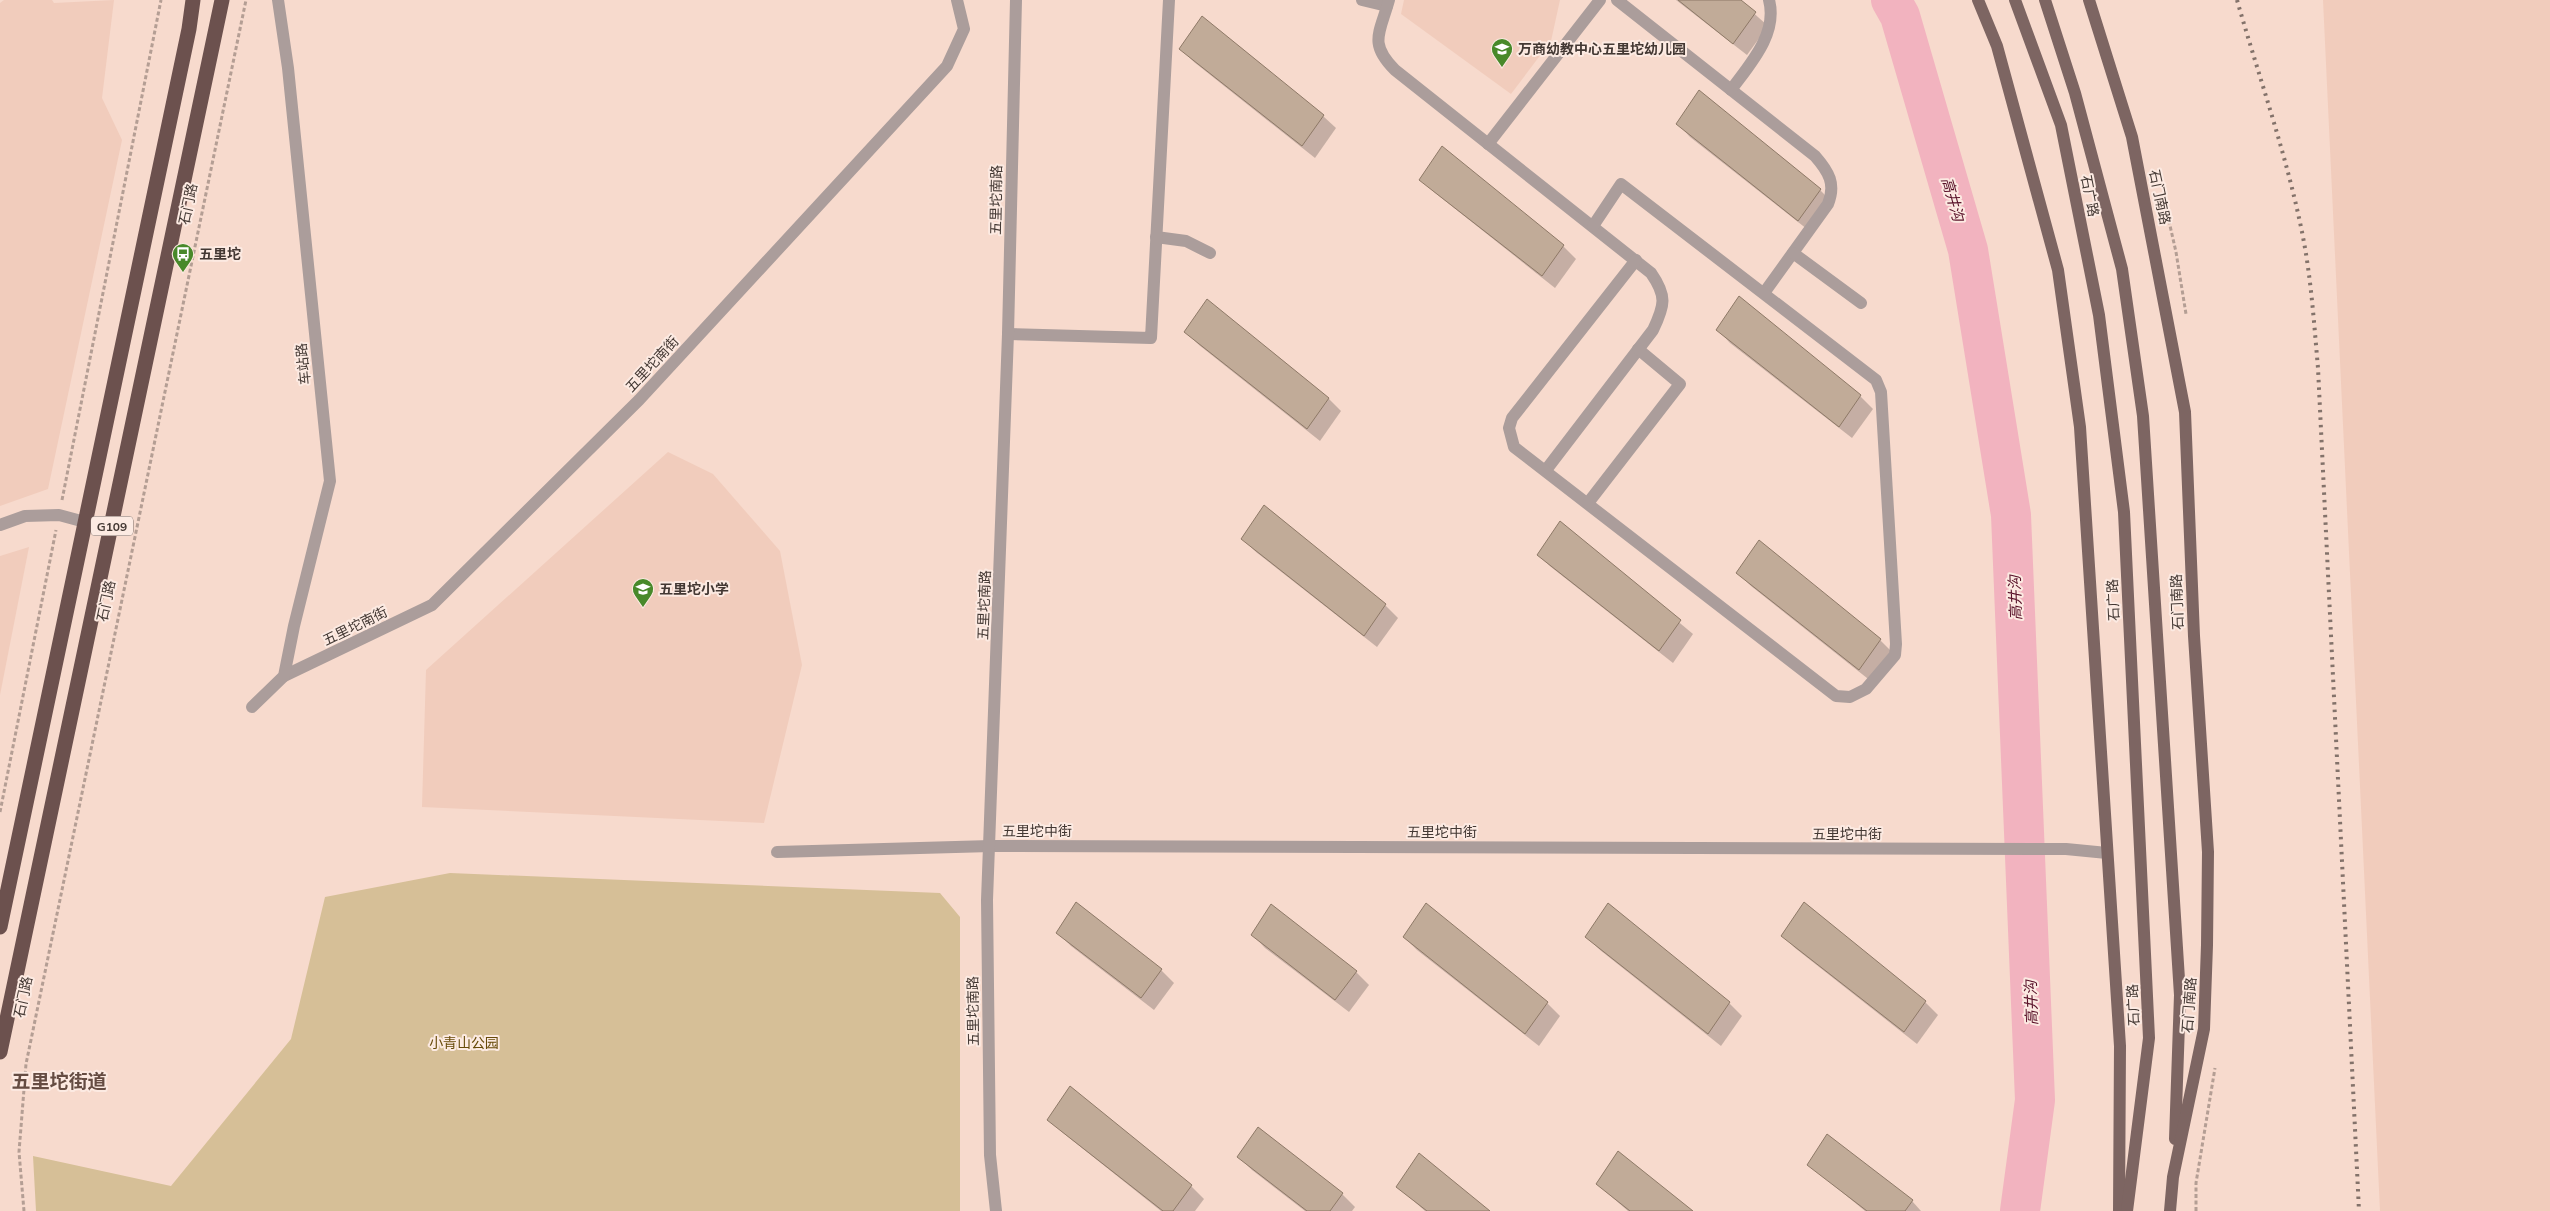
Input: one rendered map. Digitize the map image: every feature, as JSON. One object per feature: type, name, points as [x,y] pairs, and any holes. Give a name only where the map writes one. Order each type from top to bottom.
[{"type":"highway","name":"G109","points":[[0,927],[183,58],[193,0]]},
{"type":"highway","name":"石门路","points":[[0,1052],[222,0]]},
{"type":"main road","points":[[1978,0],[1997,46],[2058,270],[2080,427],[2096,644],[2120,1046],[2119,1211]]},
{"type":"main road","name":"石广路","points":[[2016,0],[2061,125],[2099,316],[2124,512],[2149,1038],[2128,1211]]},
{"type":"main road","name":"石广路","points":[[2045,0],[2076,93],[2122,268],[2143,416],[2180,995],[2173,1176]]},
{"type":"main road","name":"石门南路","points":[[2089,0],[2132,137],[2185,412],[2194,636],[2208,852],[2207,945],[2204,1029],[2173,1176],[2170,1211]]},
{"type":"street","name":"车站路","points":[[278,0],[288,68],[330,481],[294,626],[284,676]]},
{"type":"street","name":"五里坨南街","points":[[284,676],[432,605],[639,400],[947,66],[964,29],[957,0]]},
{"type":"street","name":"五里坨南路","points":[[996,1211],[990,1155],[987,900],[991,846],[1008,334],[1016,0]]},
{"type":"street","points":[[1008,334],[1150,338],[1169,0]]},
{"type":"street","points":[[1362,0],[1388,3],[1377,44],[1382,57],[1395,70],[1636,260],[1651,273],[1660,285],[1664,300],[1661,313],[1653,330],[1546,470]]},
{"type":"street","points":[[1488,144],[1600,0]]},
{"type":"street","points":[[1617,0],[1815,156],[1827,170],[1832,183],[1832,194],[1828,204],[1764,293]]},
{"type":"street","points":[[1730,90],[1751,63],[1769,29],[1772,13],[1769,0]]},
{"type":"street","points":[[1593,226],[1621,184],[1876,380],[1881,392],[1895,655],[1866,689],[1850,697],[1836,696],[1514,447],[1509,428],[1512,418],[1636,260]]},
{"type":"street","points":[[1156,237],[1186,241],[1210,252]]},
{"type":"street","points":[[1793,253],[1861,303]]},
{"type":"street","points":[[1588,503],[1680,384],[1638,349]]},
{"type":"street","points":[[0,525],[25,516],[59,515],[111,529]]},
{"type":"street","points":[[252,707],[284,676]]},
{"type":"street","name":"五里坨中街","points":[[777,852],[991,846],[1945,849],[2066,850],[2107,853]]},
{"type":"path","points":[[0,812],[161,0]]},
{"type":"path","name":"石门路","points":[[24,1211],[19,1152],[26,1064],[246,0]]},
{"type":"shaded area","points":[[4,0],[52,0],[54,3],[114,0],[102,98],[122,140],[48,489],[0,506],[0,3]]},
{"type":"shaded area","name":"万商幼教中心五里坨幼儿园","points":[[1404,0],[1560,0],[1551,41],[1511,94],[1401,14]]},
{"type":"shaded area","points":[[2323,0],[2550,0],[2550,1211],[2380,1211]]},
{"type":"shaded area","name":"五里坨小学","points":[[668,452],[713,474],[780,551],[802,665],[764,823],[422,807],[426,670]]},
{"type":"shaded area","points":[[29,547],[0,695],[0,556]]},
{"type":"green space","name":"小青山公园","points":[[450,873],[940,893],[960,917],[960,1211],[36,1211],[33,1156],[171,1186],[291,1039],[325,897]]},
{"type":"building","points":[[1678,0],[1741,0],[1756,12],[1733,44]]},
{"type":"building","points":[[1202,16],[1324,115],[1302,146],[1179,49]]},
{"type":"building","points":[[1699,90],[1821,189],[1798,221],[1676,124]]},
{"type":"building","points":[[1442,146],[1564,245],[1542,276],[1419,180]]},
{"type":"building","points":[[1739,296],[1861,395],[1839,427],[1716,330]]},
{"type":"building","points":[[1207,299],[1329,398],[1307,429],[1184,332]]},
{"type":"building","points":[[1264,505],[1386,604],[1364,636],[1241,539]]},
{"type":"building","points":[[1560,521],[1681,620],[1659,651],[1537,555]]},
{"type":"building","points":[[1759,540],[1881,639],[1859,670],[1736,573]]},
{"type":"building","points":[[1076,902],[1162,969],[1141,998],[1056,933]]},
{"type":"building","points":[[1804,902],[1926,1001],[1904,1032],[1781,936]]},
{"type":"building","points":[[1426,903],[1548,1002],[1525,1034],[1403,937]]},
{"type":"building","points":[[1608,903],[1730,1002],[1708,1034],[1585,937]]},
{"type":"building","points":[[1271,904],[1357,971],[1335,1000],[1251,935]]},
{"type":"building","points":[[1070,1086],[1192,1185],[1173,1211],[1163,1211],[1047,1120]]},
{"type":"building","points":[[1258,1127],[1343,1193],[1330,1211],[1307,1211],[1237,1157]]},
{"type":"building","points":[[1827,1134],[1913,1200],[1905,1211],[1867,1211],[1807,1165]]},
{"type":"building","points":[[1618,1151],[1693,1211],[1630,1211],[1596,1184]]},
{"type":"building","points":[[1419,1153],[1490,1211],[1427,1211],[1396,1187]]},
{"type":"waterway","name":"高井沟","points":[[1891,0],[1900,16],[1968,250],[2011,515],[2035,1100],[2020,1211]]},
{"type":"railway","points":[[2237,0],[2296,203],[2308,265],[2312,300],[2318,368],[2359,1211]]},
{"type":"place","name":"万商幼教中心五里坨幼儿园","points":[[1502,68]]},
{"type":"place","name":"五里坨","points":[[183,273]]},
{"type":"place","name":"五里坨小学","points":[[643,608]]},
{"type":"district","name":"五里坨街道","points":[[59,1081]]}]
